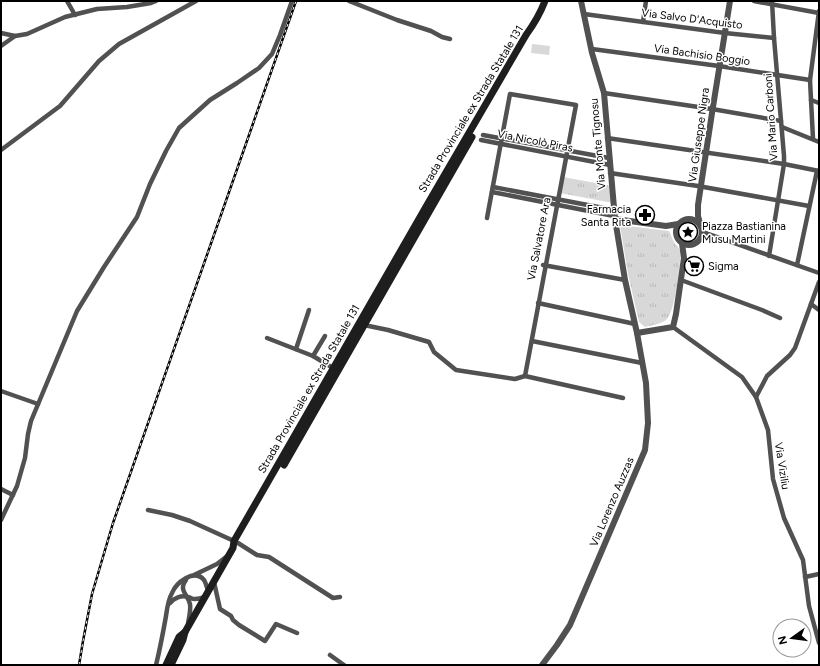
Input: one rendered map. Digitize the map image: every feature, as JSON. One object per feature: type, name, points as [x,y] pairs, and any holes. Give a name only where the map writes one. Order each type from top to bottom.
[{"type":"main road","points":[[536,22],[546,1]]},
{"type":"main road","name":"Strada Provinciale ex Strada Statale 131","points":[[235,544],[364,325],[528,41],[536,22]]},
{"type":"main road","name":"Strada Provinciale ex Strada Statale 131","points":[[166,665],[179,637],[186,629],[214,582],[333,368],[526,35],[536,22]]},
{"type":"main road","name":"Strada Provinciale ex Strada Statale 131","points":[[172,665],[186,629]]},
{"type":"street","points":[[67,1],[75,15]]},
{"type":"street","points":[[1,33],[15,36],[27,34],[65,17],[97,9],[127,7],[156,1]]},
{"type":"street","points":[[1,150],[60,106],[99,61],[119,44],[196,1]]},
{"type":"street","points":[[1,520],[17,486],[25,458],[29,427],[77,311],[137,216],[166,151],[179,128],[210,100],[259,68],[272,54],[292,1]]},
{"type":"street","points":[[348,1],[450,39]]},
{"type":"street","name":"Via Monte Tignosu","points":[[581,1],[604,93],[614,215],[625,280],[637,333]]},
{"type":"street","points":[[643,22],[646,1]]},
{"type":"street","name":"Via Giuseppe Nigra","points":[[700,223],[698,207],[712,109],[730,1]]},
{"type":"street","points":[[754,1],[819,12],[810,80],[813,139]]},
{"type":"street","name":"Via Mario Carboni","points":[[769,256],[784,164],[772,3]]},
{"type":"street","name":"Via Salvo D'Acquisto","points":[[584,14],[774,38]]},
{"type":"street","points":[[1,46],[15,36]]},
{"type":"street","name":"Via Bachisio Boggio","points":[[592,49],[810,80]]},
{"type":"street","points":[[604,93],[781,121]]},
{"type":"street","name":"Via Salvatore Ara","points":[[501,141],[510,94],[575,105],[524,377]]},
{"type":"street","points":[[811,100],[819,103]]},
{"type":"street","points":[[782,127],[819,142]]},
{"type":"street","name":"Via Nicolò Piras","points":[[482,138],[567,150],[609,161]]},
{"type":"street","points":[[607,138],[784,164],[818,171],[797,265]]},
{"type":"street","points":[[487,218],[501,141]]},
{"type":"street","name":"Via Nicolò Piras","points":[[501,141],[566,156],[609,161]]},
{"type":"street","points":[[610,172],[809,206]]},
{"type":"street","points":[[493,189],[666,226],[678,224]]},
{"type":"street","points":[[637,333],[673,327],[684,258],[682,243],[677,237],[676,228],[684,219],[693,214],[698,207]]},
{"type":"street","points":[[682,243],[690,245],[698,242],[703,232],[700,223],[695,219],[688,218]]},
{"type":"street","points":[[666,226],[676,233]]},
{"type":"street","points":[[703,232],[819,273]]},
{"type":"street","points":[[684,258],[690,245]]},
{"type":"street","points":[[545,265],[625,280]]},
{"type":"street","points":[[681,280],[780,318]]},
{"type":"street","points":[[756,397],[767,376],[790,355],[795,348],[819,282]]},
{"type":"street","points":[[538,303],[635,324]]},
{"type":"street","name":"Via Salvatore Ara","points":[[524,377],[532,342],[538,303]]},
{"type":"street","points":[[811,304],[819,310]]},
{"type":"street","points":[[296,349],[309,310]]},
{"type":"street","points":[[364,325],[388,330],[429,342],[434,352],[456,370],[515,379],[524,377],[623,398]]},
{"type":"street","name":"Via Viziliu","points":[[673,327],[742,377],[756,397],[768,430],[773,479],[784,518],[803,560],[809,606],[819,643]]},
{"type":"street","name":"Via Lorenzo Auzzas","points":[[542,665],[570,625],[645,450],[648,423],[646,383],[637,333]]},
{"type":"street","points":[[313,356],[325,336]]},
{"type":"street","points":[[267,338],[313,356],[333,368]]},
{"type":"street","points":[[532,342],[642,363]]},
{"type":"street","points":[[1,391],[38,404]]},
{"type":"street","points":[[1,489],[13,495]]},
{"type":"street","points":[[148,510],[172,515],[190,521],[257,555],[269,557],[333,598],[340,597]]},
{"type":"street","points":[[156,665],[168,606],[176,586],[181,581],[217,564],[229,555]]},
{"type":"street","points":[[805,577],[819,574]]},
{"type":"street","points":[[168,606],[172,600],[177,597],[187,596],[194,599],[206,594],[203,579],[194,575]]},
{"type":"street","points":[[186,629],[190,605],[183,588],[187,578]]},
{"type":"street","points":[[214,582],[220,609],[231,616],[233,620],[240,625],[265,641],[276,624],[297,633]]},
{"type":"street","points":[[330,655],[344,665]]},
{"type":"green space","points":[[532,44],[550,46],[549,55],[531,53]]},
{"type":"green space","points":[[563,177],[612,186],[613,203],[560,193]]},
{"type":"green space","points":[[687,221],[690,221],[689,224],[693,225],[694,222],[699,227],[701,232],[699,237],[694,242],[687,241],[679,235],[679,228]]},
{"type":"green space","points":[[620,225],[669,231],[681,252],[675,298],[669,315],[666,320],[662,322],[645,327],[639,322],[628,274]]},
{"type":"railway","points":[[79,665],[92,594],[113,523],[296,1]]},
{"type":"place","name":"Farmacia Santa Rita","points":[[645,215]]},
{"type":"place","name":"Piazza Bastianina Musu Martini","points":[[688,232]]},
{"type":"place","name":"Sigma","points":[[694,266]]}]
